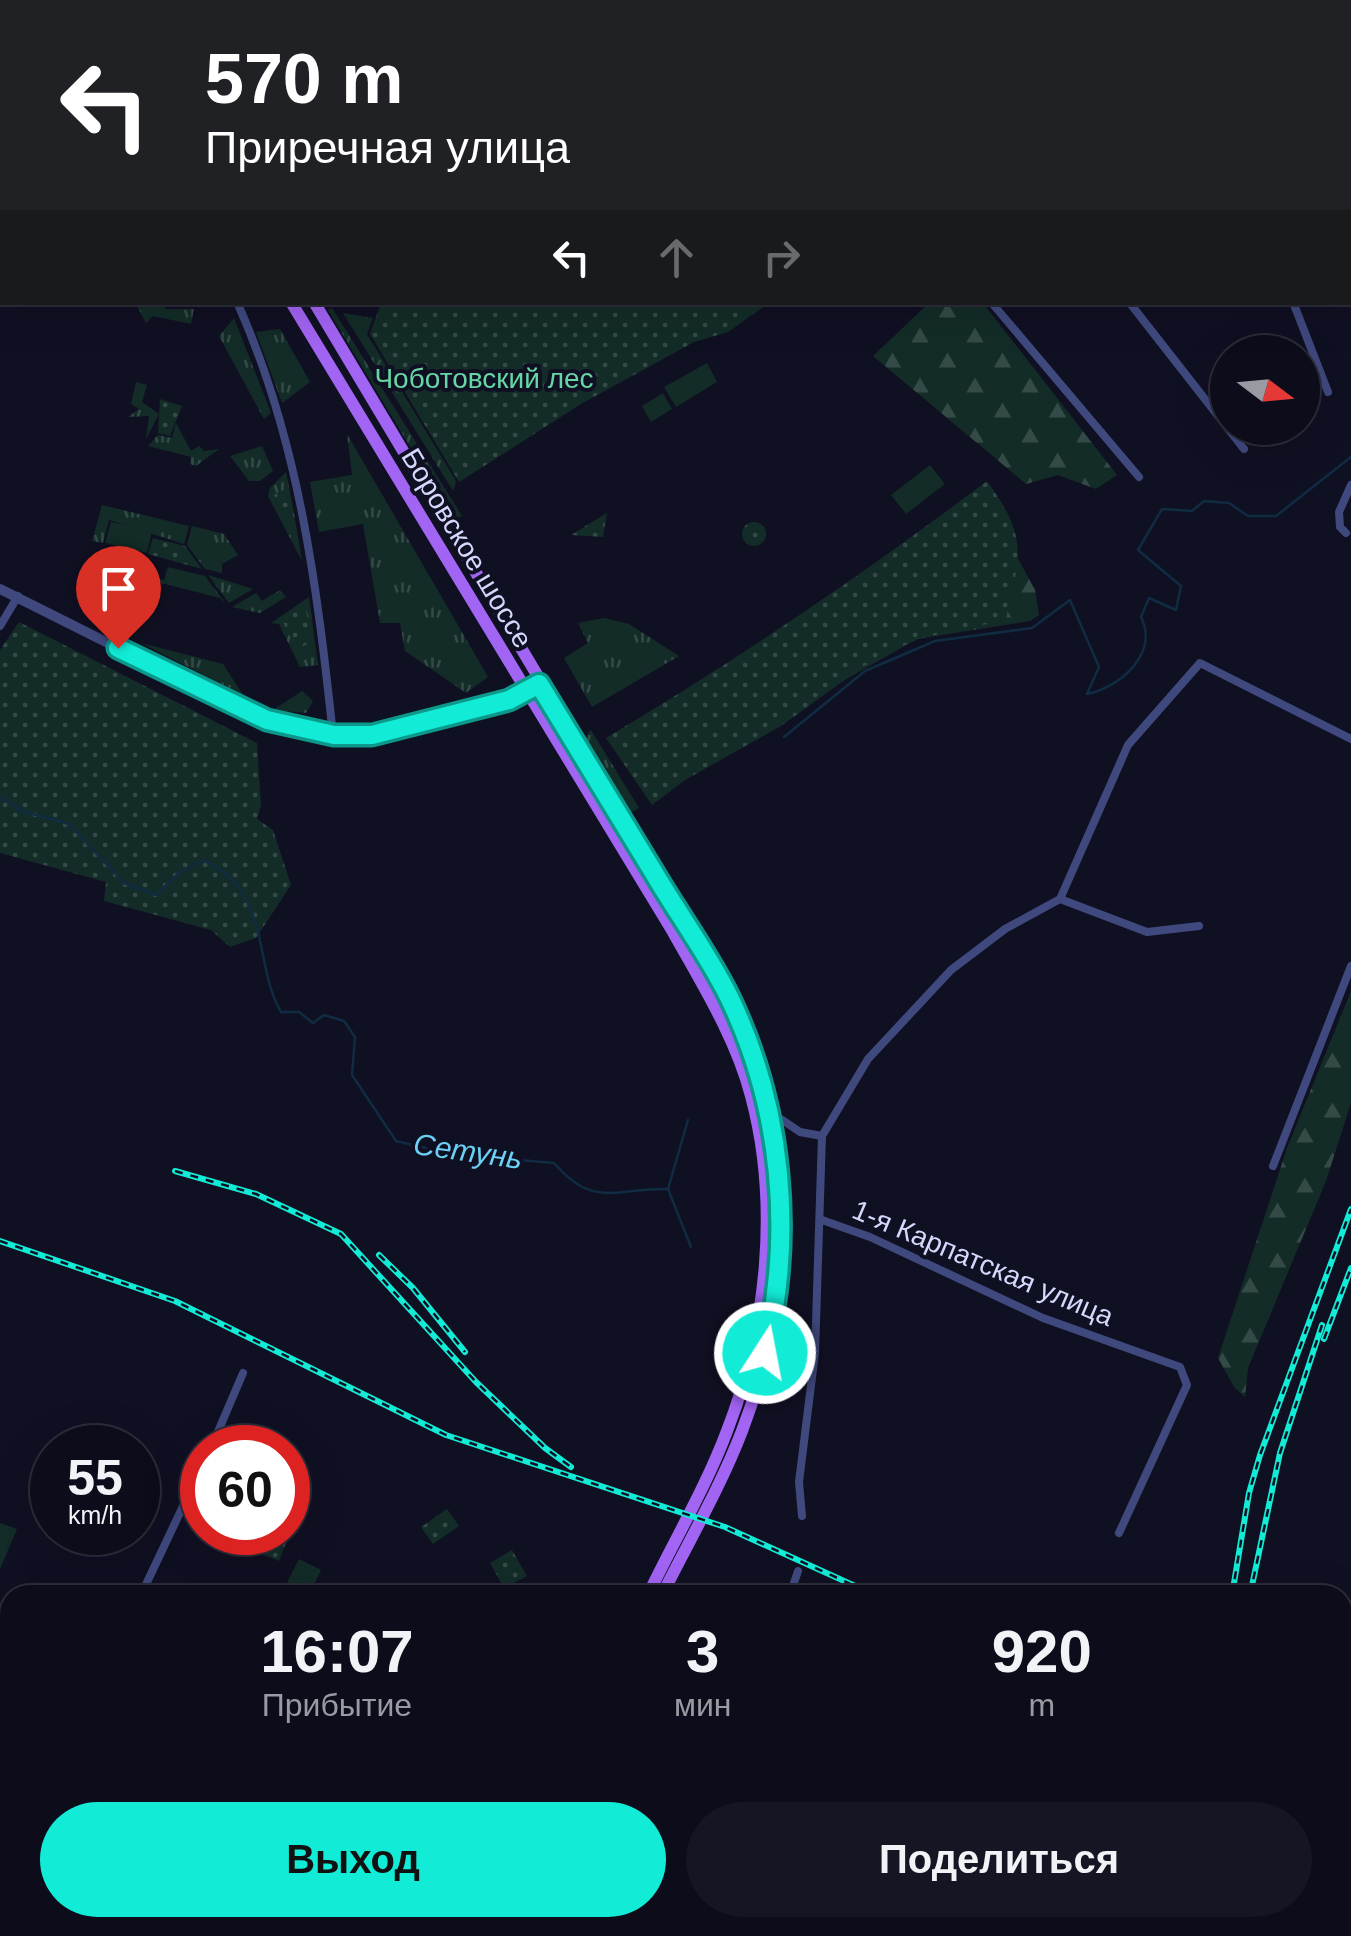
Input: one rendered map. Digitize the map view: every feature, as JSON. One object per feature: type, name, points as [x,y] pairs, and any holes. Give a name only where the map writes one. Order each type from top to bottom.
[{"type":"main road","name":"Боровское шоссе","points":[[293,305],[706,990],[751,1094],[761,1145],[765,1264],[749,1363],[725,1437],[653,1585]]},
{"type":"main road","name":"Боровское шоссе","points":[[316,305],[724,989],[754,1058],[768,1111],[781,1218],[771,1328],[736,1444],[667,1585]]},
{"type":"street","points":[[238,305],[270,381],[293,458],[319,610],[334,735]]},
{"type":"street","points":[[994,305],[1139,477]]},
{"type":"street","points":[[1131,305],[1244,449]]},
{"type":"street","points":[[1294,305],[1328,392]]},
{"type":"street","points":[[1346,532],[1340,527],[1339,512],[1351,485]]},
{"type":"street","points":[[0,589],[224,702],[292,728],[334,735],[372,735],[524,693],[539,684]]},
{"type":"street","points":[[0,626],[18,596]]},
{"type":"street","points":[[802,1516],[799,1482],[815,1353],[822,1136],[868,1060],[951,970],[1005,930],[1060,900],[1128,744],[1200,663],[1351,739]]},
{"type":"street","points":[[1060,900],[1148,932],[1199,926]]},
{"type":"street","points":[[1273,1166],[1351,966]]},
{"type":"street","points":[[768,1111],[800,1132],[822,1136]]},
{"type":"street","name":"1-я Карпатская улица","points":[[822,1220],[1044,1318],[1180,1367],[1186,1385],[1119,1533]]},
{"type":"street","points":[[221,1425],[243,1373]]},
{"type":"street","points":[[146,1585],[180,1513]]},
{"type":"street","points":[[793,1585],[798,1571]]},
{"type":"green space","name":"Чоботовский лес","points":[[380,305],[766,305],[728,332],[694,342],[581,404],[459,482],[370,334]]},
{"type":"green space","points":[[927,305],[985,305],[1117,475],[1096,489],[1058,475],[1026,484],[873,356]]},
{"type":"green space","points":[[137,306],[194,309],[191,324],[153,316],[146,323]]},
{"type":"green space","points":[[332,308],[462,516],[454,520],[328,310]]},
{"type":"green space","points":[[343,313],[373,318],[367,334],[456,481],[453,491]]},
{"type":"green space","points":[[234,318],[271,413],[264,419],[219,336]]},
{"type":"green space","points":[[280,329],[310,382],[282,403],[256,332]]},
{"type":"green space","points":[[707,363],[717,382],[676,407],[664,387]]},
{"type":"green space","points":[[136,382],[147,385],[142,402],[159,414],[146,439],[149,416],[128,417],[139,409],[131,404]]},
{"type":"green space","points":[[663,393],[672,409],[651,422],[642,406]]},
{"type":"green space","points":[[160,399],[182,406],[170,436],[158,433]]},
{"type":"green space","points":[[176,423],[191,451],[199,446],[204,451],[219,449],[196,466],[190,464],[191,457],[148,446],[158,435],[172,438]]},
{"type":"green space","points":[[347,434],[488,677],[466,693],[405,651],[400,623],[380,623],[363,524],[319,532],[310,482],[352,475]]},
{"type":"green space","points":[[262,446],[273,471],[260,481],[249,481],[230,456]]},
{"type":"green space","points":[[930,465],[945,484],[906,514],[891,495]]},
{"type":"green space","points":[[286,472],[289,487],[274,496],[286,523],[295,519],[302,561],[268,496],[270,488]]},
{"type":"green space","points":[[987,481],[1010,518],[1018,548],[1006,620],[917,639],[864,666],[781,726],[685,780],[652,805],[606,738],[800,615]]},
{"type":"green space","points":[[289,487],[295,519],[285,523],[274,495]]},
{"type":"green space","points":[[102,505],[189,526],[184,544],[109,520],[103,543],[92,541]]},
{"type":"green space","points":[[607,513],[603,537],[571,535],[602,516]]},
{"type":"green space","points":[[111,522],[152,531],[147,553],[105,543]]},
{"type":"green space","points":[[754,522],[763,525],[763,543],[754,546],[745,543],[742,534],[745,525]]},
{"type":"green space","points":[[192,526],[224,534],[238,555],[222,564],[222,573],[205,569],[187,545]]},
{"type":"green space","points":[[153,538],[185,546],[202,569],[148,554]]},
{"type":"green space","points":[[99,551],[110,572],[109,577],[80,570]]},
{"type":"green space","points":[[118,554],[134,558],[131,571],[164,580],[168,567],[205,576],[226,604],[220,598],[123,573],[112,579]]},
{"type":"green space","points":[[1016,555],[1035,590],[1039,615],[1030,621],[917,639],[841,682]]},
{"type":"green space","points":[[208,575],[253,589],[229,603]]},
{"type":"green space","points":[[280,590],[286,597],[260,613],[232,607],[256,593],[262,601]]},
{"type":"green space","points":[[309,597],[318,665],[300,667],[279,624],[271,623]]},
{"type":"green space","points":[[306,608],[310,642],[297,650],[283,622],[293,611]]},
{"type":"green space","points":[[604,618],[629,624],[679,656],[592,707],[564,658],[588,643],[578,623]]},
{"type":"green space","points":[[19,622],[257,743],[261,806],[257,819],[273,830],[291,885],[256,938],[230,947],[211,930],[104,901],[106,882],[0,853],[0,650]]},
{"type":"green space","points":[[141,643],[223,664],[243,695]]},
{"type":"green space","points":[[302,691],[313,701],[306,713],[273,710]]},
{"type":"green space","points":[[591,730],[639,808],[630,813],[585,738]]},
{"type":"green space","points":[[1351,991],[1351,1103],[1326,1181],[1248,1368],[1245,1397],[1234,1387],[1218,1358],[1287,1148]]},
{"type":"green space","points":[[447,1509],[459,1526],[433,1544],[421,1527]]},
{"type":"green space","points":[[0,1523],[17,1529],[0,1569]]},
{"type":"green space","points":[[512,1550],[527,1576],[502,1585],[490,1563]]},
{"type":"green space","points":[[299,1559],[321,1570],[314,1585],[286,1585]]},
{"type":"waterway","name":"Сетунь","points":[[784,737],[865,671],[935,641],[1032,628],[1070,600],[1099,667],[1087,694],[1100,690],[1124,676],[1141,655],[1145,643],[1141,617],[1149,598],[1176,610],[1181,586],[1138,550],[1162,509],[1192,511],[1204,501],[1229,503],[1248,516],[1276,516],[1351,457]]},
{"type":"waterway","name":"Сетунь","points":[[0,797],[22,811],[69,824],[124,883],[156,895],[179,873],[203,860],[225,873],[251,909],[272,993],[281,1012],[299,1012],[313,1023],[324,1015],[344,1021],[355,1037],[352,1075],[396,1141],[451,1154],[554,1163],[568,1177],[593,1191],[668,1189],[688,1120]]},
{"type":"waterway","points":[[668,1189],[691,1247]]},
{"type":"railway","points":[[175,1171],[256,1194],[341,1234],[476,1382],[545,1448],[571,1467]]},
{"type":"railway","points":[[1234,1585],[1249,1493],[1260,1455],[1351,1209]]},
{"type":"railway","points":[[0,1241],[175,1301],[446,1435],[725,1527],[853,1585]]},
{"type":"railway","points":[[379,1255],[413,1288],[465,1352]]},
{"type":"railway","points":[[1324,1339],[1351,1268]]},
{"type":"railway","points":[[1252,1585],[1280,1453],[1322,1325]]},
{"type":"route","points":[[118,648],[267,720],[334,735],[372,735],[509,700],[539,684],[724,989],[754,1058],[777,1154],[781,1218],[780,1254],[765,1353]]}]
